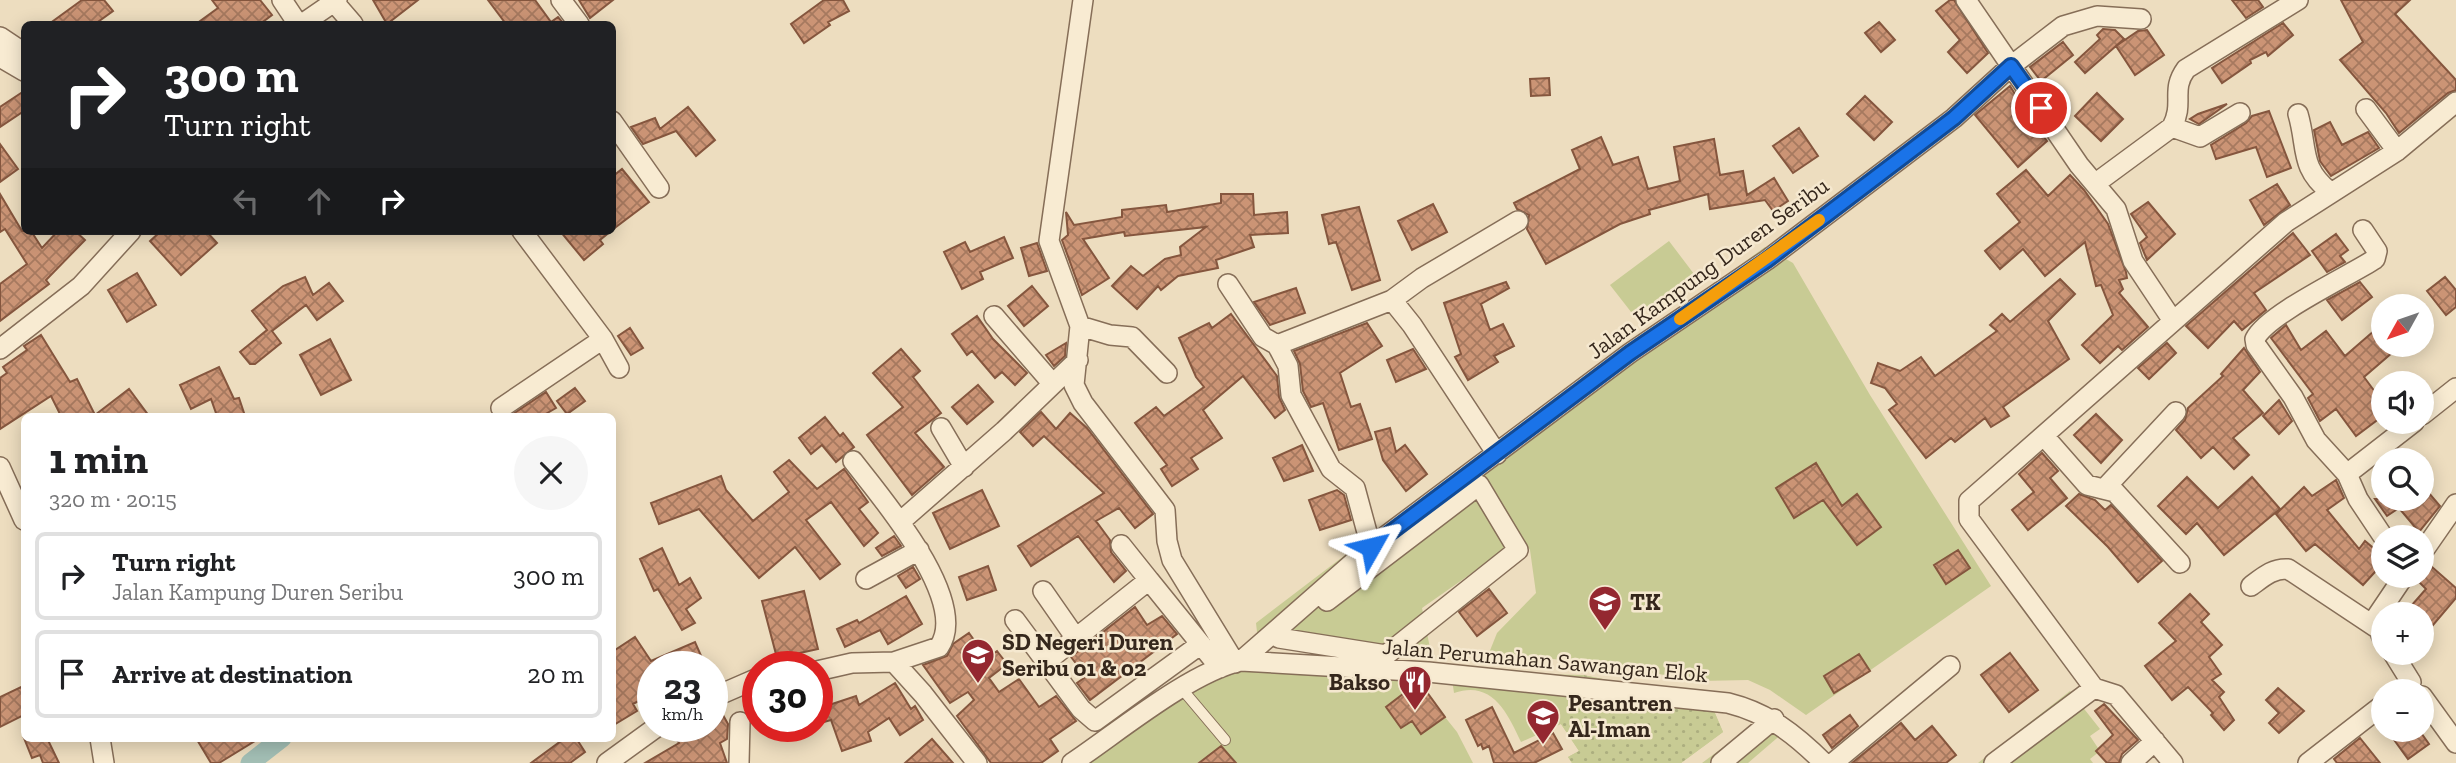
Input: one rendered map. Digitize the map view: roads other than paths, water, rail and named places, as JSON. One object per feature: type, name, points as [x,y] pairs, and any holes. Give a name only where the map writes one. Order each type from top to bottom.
[{"type":"street","points":[[282,0],[298,21]]},
{"type":"street","points":[[561,0],[577,21]]},
{"type":"street","points":[[1083,0],[1049,242],[1080,326],[1074,385],[1083,403],[1165,510],[1167,541],[1172,560],[1238,663]]},
{"type":"street","points":[[1966,0],[2079,165],[2116,209],[2133,261],[2173,321]]},
{"type":"street","points":[[2096,183],[2172,127],[2179,114],[2176,85],[2186,69],[2296,0]]},
{"type":"street","points":[[305,21],[336,1],[351,21]]},
{"type":"street","name":"Jalan Kampung Duren Seribu","points":[[1072,763],[1182,689],[1238,663],[1371,547],[1630,353],[1767,260],[1954,118],[2011,66],[2063,26],[2083,19],[2111,16],[2141,19]]},
{"type":"street","points":[[0,37],[21,51]]},
{"type":"street","points":[[0,57],[21,69]]},
{"type":"street","points":[[2173,763],[2116,695],[2094,688],[1969,519],[1966,509],[1974,494],[2044,436],[2239,261],[2330,192],[2397,151],[2456,102]]},
{"type":"street","points":[[2366,109],[2397,151]]},
{"type":"street","points":[[2172,127],[2204,137],[2240,113]]},
{"type":"street","points":[[2298,114],[2308,166],[2313,176],[2330,192]]},
{"type":"street","points":[[616,127],[659,188]]},
{"type":"street","points":[[1277,345],[1392,300],[1518,221]]},
{"type":"street","points":[[2363,230],[2377,251],[2375,259],[2326,285],[2283,315],[2255,339],[2256,345],[2293,397],[2316,440],[2347,474],[2363,508],[2375,525]]},
{"type":"street","points":[[0,349],[88,280],[127,235]]},
{"type":"street","points":[[525,235],[598,332],[619,368]]},
{"type":"street","points":[[1228,284],[1262,337],[1277,345],[1288,366],[1292,395],[1331,469],[1355,488],[1371,547]]},
{"type":"street","points":[[1392,300],[1412,325],[1497,454]]},
{"type":"street","points":[[994,316],[1052,383]]},
{"type":"street","points":[[1080,326],[1110,335],[1132,337],[1167,373]]},
{"type":"street","points":[[502,408],[598,332]]},
{"type":"street","points":[[900,522],[964,467],[1078,360]]},
{"type":"street","points":[[2434,405],[2456,388]]},
{"type":"street","points":[[2105,488],[2176,412]]},
{"type":"street","points":[[941,428],[964,467]]},
{"type":"street","points":[[2347,474],[2399,434]]},
{"type":"street","points":[[2044,436],[2087,485],[2115,492],[2180,563]]},
{"type":"street","points":[[833,667],[852,663],[894,662],[939,646],[946,634],[941,597],[919,550],[853,461]]},
{"type":"street","points":[[0,467],[21,513]]},
{"type":"street","points":[[1238,663],[1279,638],[1479,485],[1518,550],[1386,655],[1279,638]]},
{"type":"street","points":[[2434,535],[2456,504]]},
{"type":"street","points":[[1121,544],[1200,644],[1238,663]]},
{"type":"street","points":[[866,579],[919,550]]},
{"type":"street","points":[[2251,586],[2268,573],[2280,568],[2288,569],[2371,627]]},
{"type":"street","points":[[1047,661],[1149,580]]},
{"type":"street","points":[[1043,591],[1075,637]]},
{"type":"street","points":[[1015,620],[1081,709],[1095,721],[1200,644]]},
{"type":"street","points":[[894,662],[977,763]]},
{"type":"street","name":"Jalan Perumahan Sawangan Elok","points":[[1238,663],[1428,672],[1707,699],[1746,707],[1774,719],[1795,734],[1824,763]]},
{"type":"street","points":[[1833,763],[1950,666]]},
{"type":"street","points":[[1994,763],[2094,688]]},
{"type":"street","points":[[2308,763],[2371,714]]},
{"type":"street","points":[[2434,716],[2456,743]]},
{"type":"street","points":[[1721,763],[1774,719]]},
{"type":"street","points":[[738,763],[740,722]]},
{"type":"street","points":[[607,763],[637,741]]},
{"type":"street","points":[[2131,763],[2155,741]]},
{"type":"street","points":[[101,742],[104,763]]},
{"type":"lane","points":[[1182,689],[1225,740]]},
{"type":"waterway","points":[[250,763],[277,742]]},
{"type":"place","name":"TK","points":[[1605,632]]},
{"type":"place","name":"SD Negeri Duren Seribu 01 & 02","points":[[978,685]]},
{"type":"place","name":"Bakso","points":[[1415,712]]},
{"type":"place","name":"Pesantren Al-Iman","points":[[1543,746]]}]
